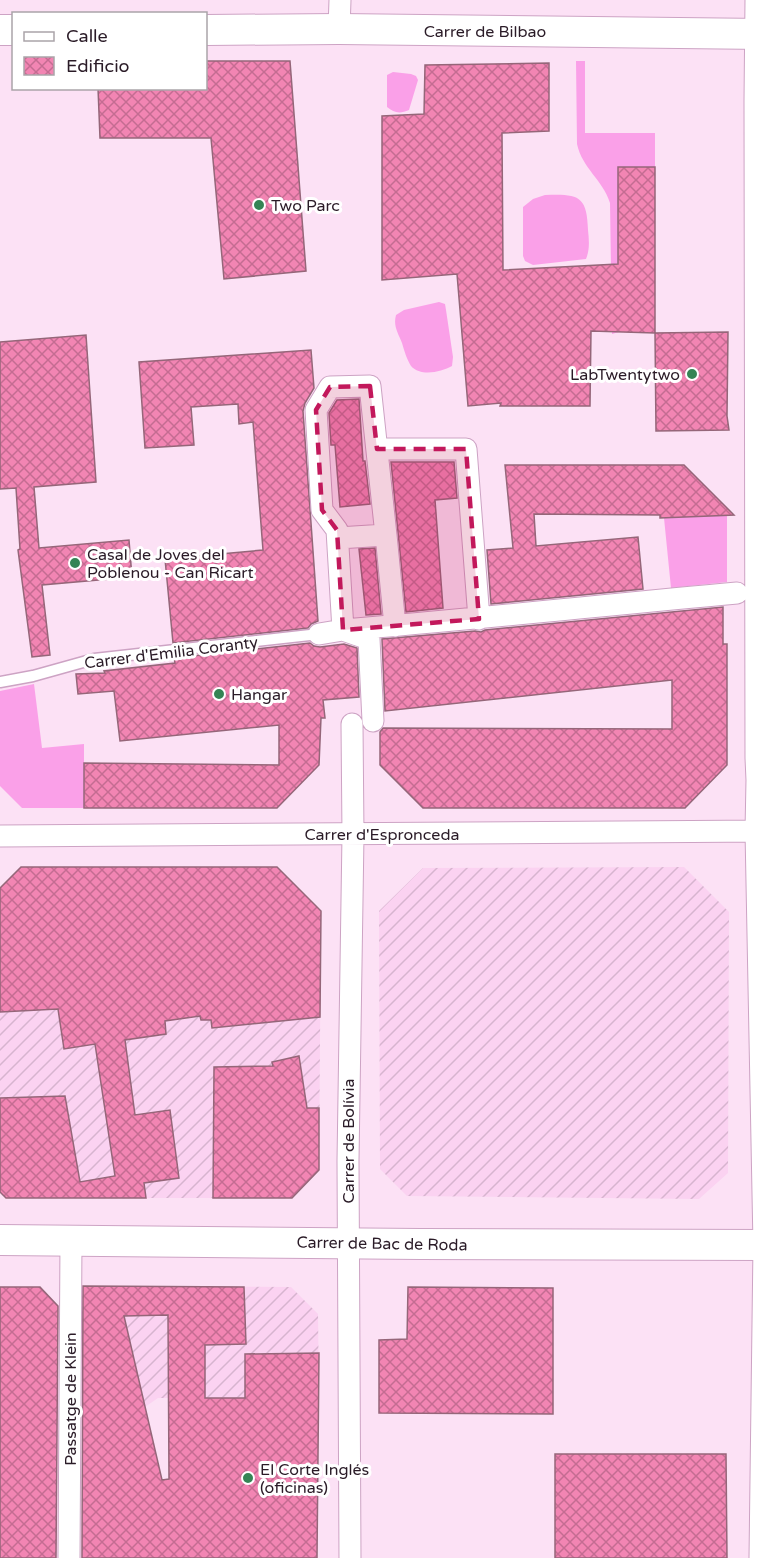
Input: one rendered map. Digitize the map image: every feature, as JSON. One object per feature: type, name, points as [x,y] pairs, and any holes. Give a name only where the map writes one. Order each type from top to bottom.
[{"type":"main road","name":"Carrer de Bilbao","points":[[207,30],[339,15],[760,34]]},
{"type":"main road","name":"Carrer de Bac de Roda","points":[[0,1240],[764,1245]]},
{"type":"street","points":[[756,0],[760,34],[760,831],[764,1245],[760,1558]]},
{"type":"street","points":[[343,630],[338,538],[337,530],[322,510],[316,410],[330,387],[370,386],[395,626]]},
{"type":"street","points":[[376,449],[466,448],[479,618]]},
{"type":"street","points":[[338,538],[386,535]]},
{"type":"street","name":"Carrer d'Emilia Coranty","points":[[319,634],[737,593]]},
{"type":"street","name":"Carrer de Bolívia","points":[[343,630],[369,639],[353,835],[348,1161],[350,1558]]},
{"type":"street","name":"Carrer d'Espronceda","points":[[0,836],[760,831]]},
{"type":"street","name":"Passatge de Klein","points":[[69,1558],[71,1241]]},
{"type":"lane","name":"Carrer d'Emilia Coranty","points":[[0,682],[33,676],[94,659],[319,634]]},
{"type":"highlighted area","points":[[370,386],[377,449],[466,449],[479,619],[343,630],[337,530],[322,510],[316,410],[330,387]]},
{"type":"shaded area","points":[[576,61],[585,61],[585,133],[655,133],[655,167],[618,167],[619,332],[612,334],[610,203],[603,187],[583,160],[577,144]]},
{"type":"shaded area","points":[[393,72],[411,74],[418,80],[409,110],[397,112],[387,107],[387,75]]},
{"type":"shaded area","points":[[545,195],[573,196],[583,203],[589,237],[586,259],[533,265],[525,261],[523,256],[523,207],[533,199]]},
{"type":"shaded area","points":[[439,302],[445,304],[453,357],[452,366],[437,372],[420,371],[411,366],[407,358],[396,326],[396,315],[404,310]]},
{"type":"shaded area","points":[[727,515],[727,582],[671,588],[664,518]]},
{"type":"shaded area","points":[[34,684],[42,748],[84,744],[84,808],[22,808],[0,786],[0,691]]},
{"type":"shaded area","points":[[21,867],[277,867],[321,911],[319,1170],[292,1198],[6,1198],[0,1192],[0,888]]},
{"type":"shaded area","points":[[684,867],[729,912],[728,1173],[699,1199],[407,1196],[380,1169],[379,911],[423,868]]},
{"type":"shaded area","points":[[82,1286],[291,1287],[318,1314],[319,1397],[158,1398],[145,1407],[125,1321],[81,1323]]},
{"type":"building","name":"Two Parc","points":[[207,61],[290,61],[306,271],[224,279],[211,138],[100,138],[98,90],[207,90]]},
{"type":"building","points":[[549,63],[549,131],[502,133],[503,270],[618,264],[618,167],[655,167],[655,333],[591,331],[590,406],[500,406],[501,403],[468,406],[457,274],[382,280],[382,116],[424,114],[425,65]]},
{"type":"building","name":"LabTwentytwo","points":[[728,332],[727,416],[729,430],[656,431],[655,333]]},
{"type":"building","points":[[86,335],[96,482],[34,487],[39,548],[129,540],[132,577],[42,585],[50,655],[32,657],[18,550],[20,549],[16,488],[0,489],[0,342]]},
{"type":"building","points":[[311,350],[314,388],[303,411],[318,621],[308,628],[173,643],[165,559],[263,550],[253,422],[239,424],[238,404],[191,407],[194,445],[145,448],[139,362]]},
{"type":"building","points":[[359,399],[363,461],[365,461],[370,504],[340,507],[335,445],[331,445],[329,413],[337,400]]},
{"type":"building","points":[[391,462],[454,462],[457,498],[435,500],[443,608],[406,612]]},
{"type":"building","points":[[505,465],[684,465],[734,515],[660,518],[660,515],[534,514],[536,546],[638,537],[643,589],[491,604],[487,550],[513,548]]},
{"type":"building","points":[[375,548],[381,614],[366,615],[359,549]]},
{"type":"building","points":[[723,607],[723,644],[727,644],[727,765],[685,808],[423,808],[380,765],[380,732],[383,728],[672,729],[672,680],[385,711],[382,639],[481,632]]},
{"type":"building","points":[[310,643],[320,647],[344,644],[357,648],[359,697],[323,700],[325,718],[321,718],[319,765],[277,808],[84,808],[84,763],[279,765],[279,725],[120,741],[114,691],[78,694],[76,674],[105,673],[104,671],[175,663],[174,658]]},
{"type":"building","points":[[21,867],[277,867],[321,911],[320,1017],[212,1028],[211,1020],[201,1020],[200,1016],[165,1021],[166,1034],[125,1040],[135,1115],[170,1110],[179,1178],[144,1183],[146,1198],[6,1198],[0,1192],[0,1098],[65,1096],[80,1182],[115,1176],[95,1044],[64,1049],[58,1009],[0,1012],[0,888]]},
{"type":"building","points":[[299,1056],[307,1108],[319,1108],[319,1170],[292,1198],[213,1198],[214,1067],[273,1066],[272,1062]]},
{"type":"building","points":[[83,1286],[244,1287],[246,1344],[205,1345],[205,1398],[245,1398],[245,1354],[319,1353],[317,1558],[82,1558]],"holes":[[[168,1315],[169,1479],[162,1480],[124,1316]]]},
{"type":"building","points":[[0,1287],[40,1287],[58,1306],[56,1558],[0,1558]]},
{"type":"building","points":[[408,1287],[553,1288],[553,1414],[379,1413],[379,1340],[407,1339]]},
{"type":"building","points":[[555,1454],[726,1454],[727,1558],[555,1558]]},
{"type":"place","name":"Two Parc","points":[[259,205]]},
{"type":"place","name":"LabTwentytwo","points":[[692,374]]},
{"type":"place","name":"Casal de Joves del Poblenou - Can Ricart","points":[[75,563]]},
{"type":"place","name":"Hangar","points":[[219,694]]},
{"type":"place","name":"El Corte Inglés (oficinas)","points":[[248,1478]]}]
